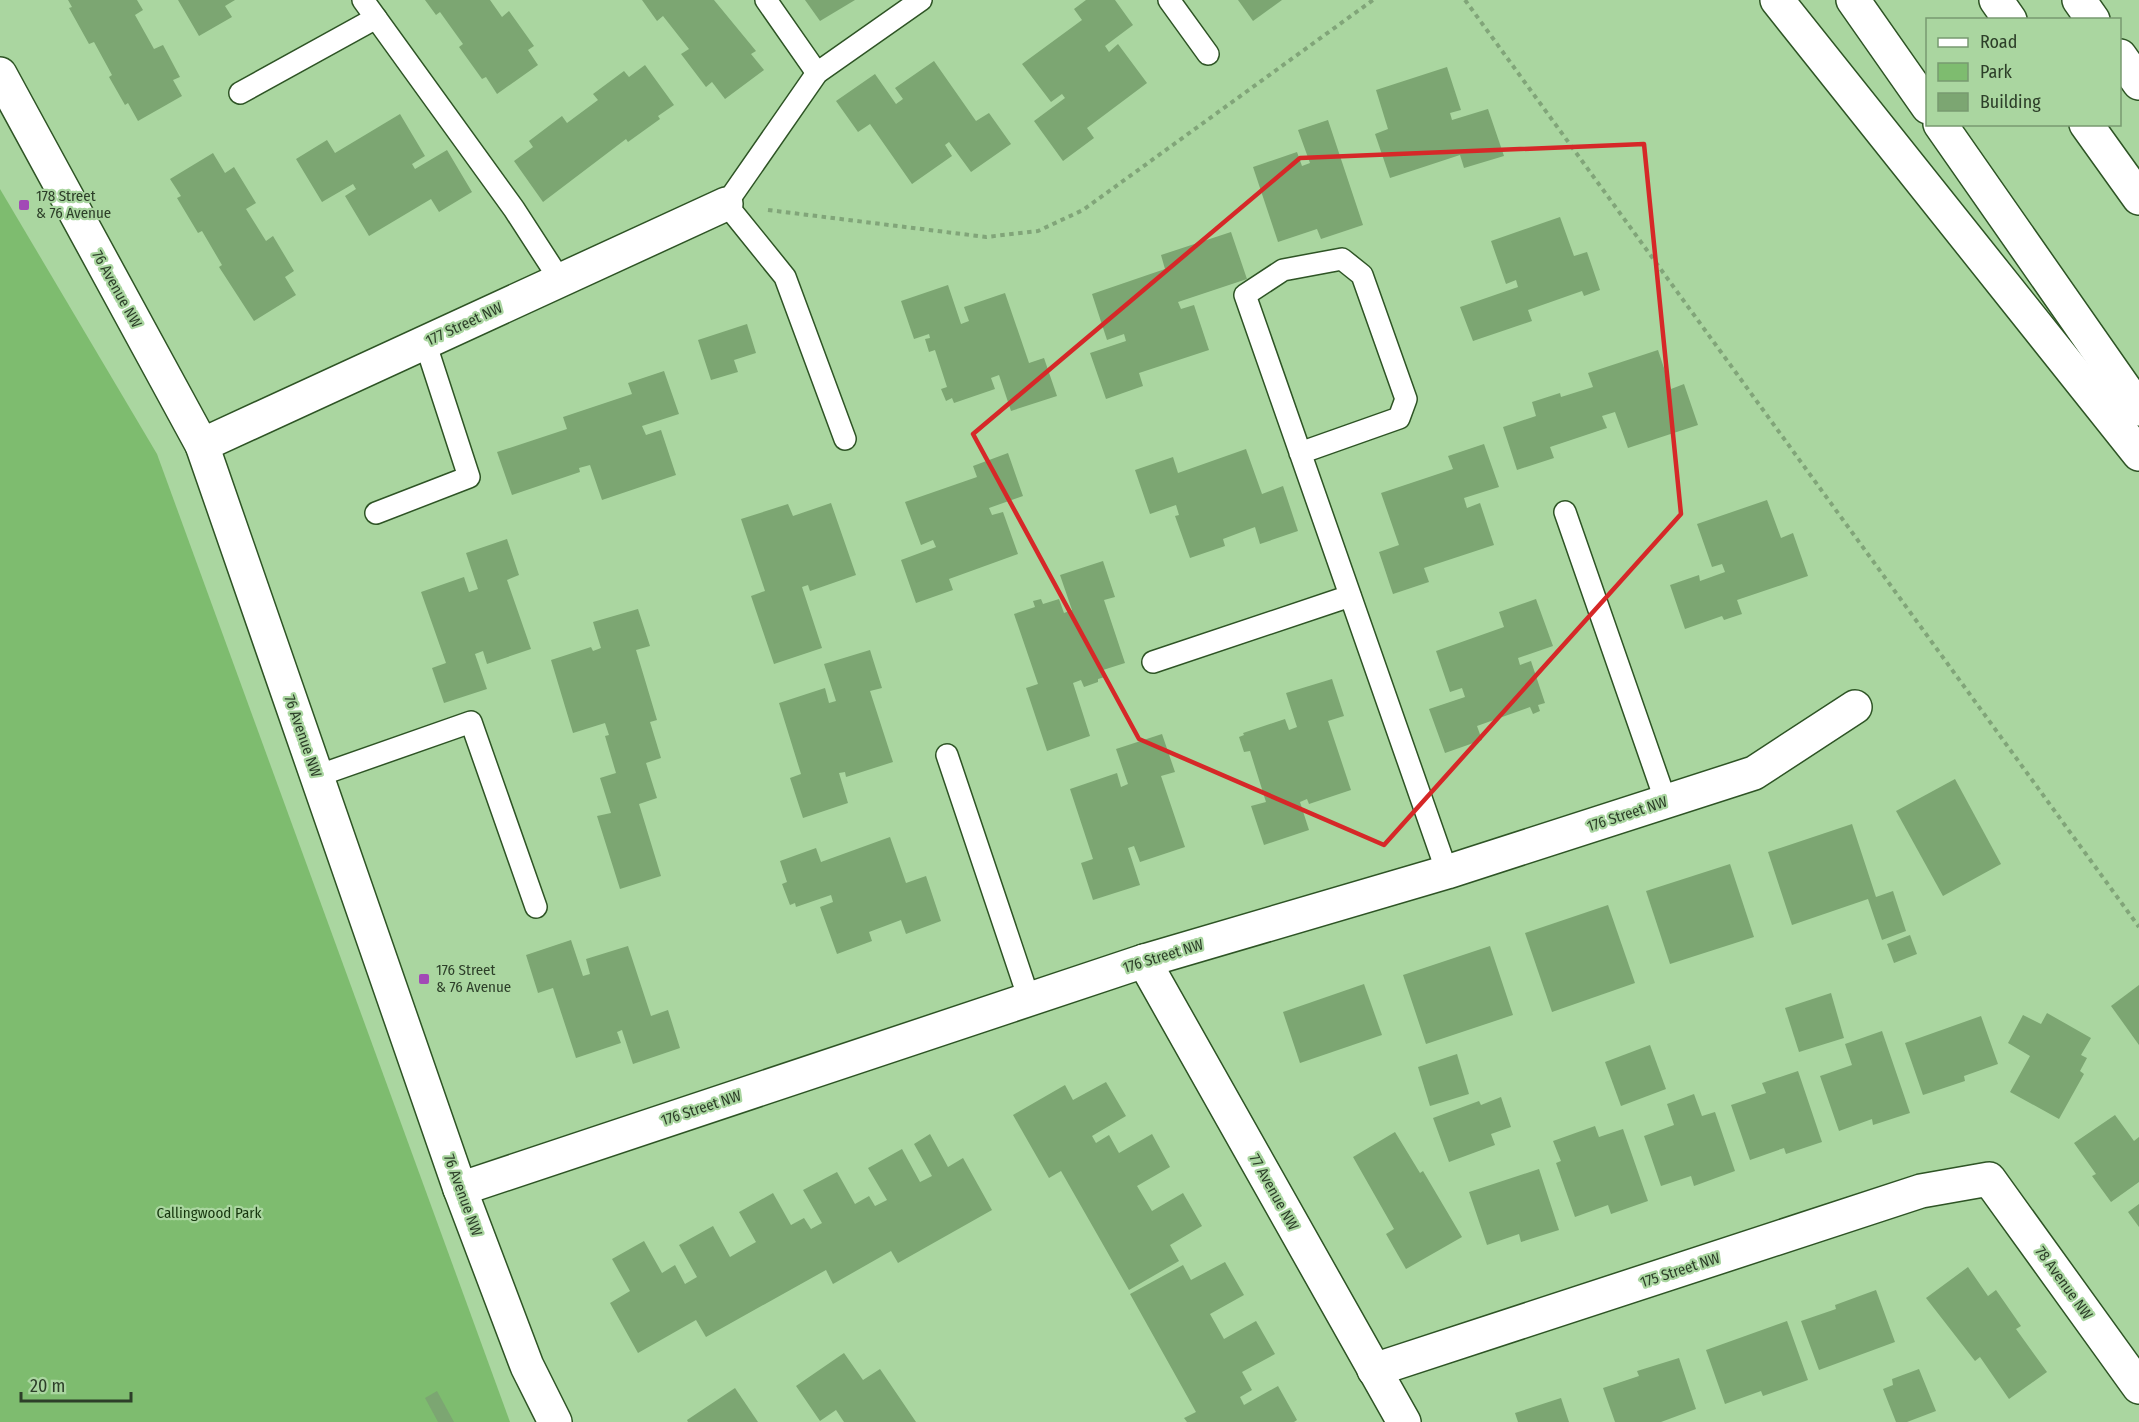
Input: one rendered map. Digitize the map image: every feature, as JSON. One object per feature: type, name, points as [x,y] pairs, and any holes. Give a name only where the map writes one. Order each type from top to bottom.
[{"type":"main road","points":[[1777,0],[2139,454]]},
{"type":"main road","points":[[1853,0],[1926,104]]},
{"type":"main road","points":[[1996,0],[2009,18]]},
{"type":"main road","points":[[2079,0],[2092,18]]},
{"type":"main road","points":[[2121,57],[2139,83]]},
{"type":"main road","name":"76 Avenue NW","points":[[0,74],[202,445],[460,1189],[527,1366],[555,1422]]},
{"type":"main road","points":[[1941,126],[2139,409]]},
{"type":"main road","points":[[2087,126],[2139,198]]},
{"type":"main road","name":"177 Street NW","points":[[202,445],[726,204]]},
{"type":"main road","name":"176 Street NW","points":[[460,1189],[1144,961],[1447,872],[1754,773],[1855,707]]},
{"type":"main road","name":"77 Avenue NW","points":[[1144,961],[1404,1422]]},
{"type":"main road","name":"175 Street NW","points":[[1374,1370],[1922,1191],[1989,1179]]},
{"type":"main road","name":"78 Avenue NW","points":[[1989,1179],[2139,1388]]},
{"type":"lane","points":[[363,0],[514,209],[560,280]]},
{"type":"lane","points":[[765,0],[817,73]]},
{"type":"lane","points":[[845,438],[785,277],[726,204],[817,73],[921,0]]},
{"type":"lane","points":[[1169,0],[1208,54]]},
{"type":"lane","points":[[240,93],[376,18]]},
{"type":"lane","points":[[1300,453],[1399,418],[1406,399],[1362,275],[1342,259],[1283,270],[1245,295],[1300,453],[1350,596],[1447,872]]},
{"type":"lane","points":[[376,513],[469,477],[425,342]]},
{"type":"lane","points":[[1565,512],[1666,802]]},
{"type":"lane","points":[[1154,662],[1350,596]]},
{"type":"lane","points":[[317,777],[471,722],[536,907]]},
{"type":"lane","points":[[947,755],[1029,999]]},
{"type":"path","points":[[726,204],[986,237],[1038,231],[1083,210],[1373,0]]},
{"type":"path","points":[[1465,0],[2139,927]]},
{"type":"highlighted area","points":[[1644,144],[1681,514],[1384,845],[1139,739],[973,434],[1300,158]]},
{"type":"green space","name":"Callingwood Park","points":[[0,189],[157,454],[510,1422],[0,1422]]},
{"type":"building","points":[[68,0],[137,0],[143,10],[135,15],[154,49],[163,45],[180,77],[173,80],[182,96],[138,121],[128,103],[125,105],[109,77],[112,75],[94,42],[89,44],[69,8],[72,7]]},
{"type":"building","points":[[178,0],[235,0],[225,6],[232,17],[199,36]]},
{"type":"building","points":[[425,0],[490,0],[502,17],[509,11],[534,46],[528,50],[538,65],[497,94],[486,77],[482,79],[459,47],[463,44],[440,12],[436,15]]},
{"type":"building","points":[[642,0],[714,0],[756,51],[751,54],[764,70],[725,99],[712,82],[706,87],[681,54],[689,49],[663,16],[657,21]]},
{"type":"building","points":[[805,0],[855,0],[820,21]]},
{"type":"building","points":[[1086,0],[1115,0],[1133,25],[1105,46],[1109,52],[1118,44],[1147,83],[1087,128],[1094,138],[1063,161],[1034,121],[1065,98],[1062,94],[1051,102],[1022,64],[1082,20],[1074,9]]},
{"type":"building","points":[[1238,0],[1282,0],[1253,21]]},
{"type":"building","points":[[934,61],[976,121],[989,113],[1011,144],[971,172],[949,142],[945,145],[952,156],[912,184],[870,124],[858,132],[836,101],[875,74],[896,104],[903,99],[895,88]]},
{"type":"building","points":[[645,65],[674,105],[658,116],[660,119],[628,142],[626,139],[543,202],[514,161],[533,147],[529,141],[562,116],[567,123],[598,100],[593,94],[624,71],[629,77]]},
{"type":"building","points":[[1447,67],[1461,110],[1450,113],[1452,120],[1488,109],[1504,156],[1464,168],[1460,155],[1390,178],[1375,134],[1388,129],[1376,90]]},
{"type":"building","points":[[400,114],[425,156],[412,164],[415,169],[447,150],[472,192],[439,212],[431,199],[369,236],[345,196],[356,189],[353,184],[322,202],[296,159],[327,140],[335,153]]},
{"type":"building","points":[[1328,120],[1363,225],[1321,239],[1317,229],[1278,242],[1253,167],[1297,152],[1302,166],[1310,163],[1298,130]]},
{"type":"building","points":[[213,153],[225,173],[234,167],[256,203],[246,209],[266,241],[273,236],[294,271],[285,277],[296,295],[254,321],[219,267],[222,265],[202,231],[198,233],[177,198],[181,196],[170,179]]},
{"type":"building","points":[[1560,217],[1574,256],[1587,252],[1600,290],[1584,296],[1582,291],[1528,310],[1532,321],[1473,341],[1460,307],[1518,287],[1516,280],[1506,284],[1491,241]]},
{"type":"building","points":[[1231,232],[1247,279],[1178,302],[1181,309],[1194,305],[1209,350],[1139,373],[1143,386],[1106,399],[1090,353],[1126,341],[1124,334],[1107,340],[1092,294],[1165,269],[1161,255]]},
{"type":"building","points":[[948,285],[961,324],[969,321],[964,307],[1005,293],[1029,363],[1044,358],[1057,396],[1011,411],[999,375],[991,378],[995,389],[954,403],[952,398],[946,401],[941,389],[947,387],[935,350],[929,352],[925,339],[930,338],[929,334],[914,339],[901,301]]},
{"type":"building","points":[[747,324],[756,353],[734,360],[738,372],[711,380],[698,340]]},
{"type":"building","points":[[1658,350],[1671,389],[1684,384],[1698,425],[1628,448],[1615,412],[1602,416],[1607,428],[1550,447],[1554,458],[1517,470],[1503,427],[1536,416],[1532,402],[1560,393],[1561,397],[1593,387],[1588,373]]},
{"type":"building","points":[[664,371],[679,414],[642,426],[646,435],[661,430],[676,475],[602,500],[590,465],[579,468],[580,472],[512,495],[497,452],[567,429],[563,417],[632,394],[628,383]]},
{"type":"building","points":[[1484,444],[1499,487],[1464,498],[1467,508],[1480,503],[1494,545],[1424,568],[1429,582],[1393,594],[1379,552],[1399,545],[1381,493],[1453,469],[1448,456]]},
{"type":"building","points":[[1246,449],[1262,494],[1283,486],[1298,531],[1260,544],[1255,527],[1223,539],[1225,546],[1190,558],[1175,516],[1179,515],[1176,505],[1150,514],[1135,470],[1173,457],[1178,473]]},
{"type":"building","points":[[1008,453],[1023,496],[989,508],[992,515],[1003,512],[1018,554],[949,579],[953,590],[916,603],[901,560],[936,547],[933,540],[921,545],[905,502],[977,477],[973,466]]},
{"type":"building","points":[[1767,500],[1781,538],[1793,533],[1808,576],[1737,600],[1742,614],[1724,620],[1722,616],[1685,629],[1670,585],[1699,575],[1700,581],[1725,572],[1722,564],[1712,567],[1697,524]]},
{"type":"building","points":[[831,503],[856,575],[810,591],[808,585],[802,587],[822,648],[774,664],[751,596],[765,591],[741,519],[788,504],[793,516]]},
{"type":"building","points":[[507,539],[519,575],[507,580],[531,649],[487,664],[483,651],[475,654],[487,689],[444,703],[432,668],[446,663],[421,592],[464,577],[469,592],[478,589],[466,553]]},
{"type":"building","points":[[1103,561],[1115,597],[1104,600],[1125,663],[1103,670],[1105,677],[1098,679],[1098,682],[1084,687],[1081,680],[1073,683],[1090,736],[1047,751],[1026,688],[1038,684],[1014,614],[1035,607],[1033,601],[1041,599],[1043,604],[1059,599],[1064,613],[1072,610],[1060,575]]},
{"type":"building","points":[[1536,599],[1553,646],[1518,658],[1520,665],[1531,661],[1545,703],[1538,705],[1540,711],[1533,714],[1530,707],[1477,726],[1482,740],[1445,753],[1429,709],[1465,697],[1462,688],[1450,692],[1436,651],[1504,627],[1499,612]]},
{"type":"building","points":[[638,609],[650,646],[636,650],[657,720],[650,722],[661,758],[646,763],[657,798],[639,804],[661,876],[620,889],[597,816],[611,813],[600,778],[616,773],[605,736],[609,735],[605,723],[573,733],[551,660],[591,647],[593,651],[601,648],[593,622]]},
{"type":"building","points":[[870,650],[882,688],[870,691],[893,762],[846,777],[845,772],[839,773],[848,803],[803,818],[790,778],[801,774],[779,703],[825,688],[829,703],[836,701],[824,664]]},
{"type":"building","points":[[1332,679],[1344,716],[1328,721],[1351,790],[1309,804],[1307,799],[1300,802],[1309,830],[1264,845],[1251,806],[1266,802],[1250,751],[1244,752],[1239,737],[1244,735],[1243,733],[1285,719],[1289,730],[1297,727],[1286,693]]},
{"type":"building","points":[[1162,734],[1175,772],[1161,776],[1185,847],[1140,862],[1134,846],[1128,848],[1140,885],[1093,900],[1081,863],[1093,859],[1070,789],[1117,773],[1121,787],[1128,784],[1116,749]]},
{"type":"building","points":[[1955,779],[2001,864],[1943,896],[1896,811]]},
{"type":"building","points":[[1852,824],[1876,897],[1893,891],[1906,931],[1882,940],[1868,899],[1792,925],[1768,852]]},
{"type":"building","points":[[890,837],[906,883],[926,876],[941,921],[906,934],[901,920],[869,932],[872,941],[837,954],[820,907],[833,902],[831,895],[796,907],[795,903],[790,905],[782,884],[787,882],[780,861],[816,848],[821,862]]},
{"type":"building","points":[[1730,864],[1754,937],[1670,964],[1646,891]]},
{"type":"building","points":[[1608,905],[1635,983],[1552,1012],[1525,933]]},
{"type":"building","points":[[1910,935],[1917,954],[1894,963],[1887,944]]},
{"type":"building","points":[[571,940],[583,976],[590,974],[586,959],[628,946],[651,1016],[668,1010],[680,1048],[633,1064],[622,1030],[617,1032],[621,1043],[576,1058],[553,988],[538,993],[526,955]]},
{"type":"building","points":[[1490,946],[1513,1015],[1426,1044],[1403,975]]},
{"type":"building","points":[[1364,984],[1382,1035],[1300,1063],[1283,1012]]},
{"type":"building","points":[[2139,985],[2139,1045],[2111,1006]]},
{"type":"building","points":[[1831,993],[1844,1038],[1799,1052],[1785,1008]]},
{"type":"building","points":[[2047,1013],[2091,1038],[2081,1055],[2087,1058],[2080,1071],[2084,1074],[2059,1119],[2010,1092],[2030,1056],[2008,1043],[2023,1015],[2041,1024]]},
{"type":"building","points":[[1981,1016],[1998,1064],[1964,1076],[1965,1081],[1923,1095],[1905,1043]]},
{"type":"building","points":[[1882,1031],[1910,1113],[1873,1125],[1872,1119],[1839,1131],[1820,1076],[1852,1065],[1845,1044]]},
{"type":"building","points":[[1650,1045],[1666,1089],[1621,1106],[1605,1062]]},
{"type":"building","points":[[1457,1054],[1469,1094],[1430,1106],[1418,1067]]},
{"type":"building","points":[[1798,1071],[1822,1142],[1786,1154],[1784,1148],[1750,1160],[1731,1105],[1766,1093],[1762,1083]]},
{"type":"building","points":[[1106,1082],[1126,1116],[1092,1136],[1096,1143],[1109,1135],[1119,1153],[1152,1134],[1170,1167],[1137,1186],[1152,1211],[1183,1193],[1202,1226],[1170,1245],[1179,1261],[1129,1290],[1061,1171],[1049,1178],[1013,1115],[1065,1085],[1073,1100]]},
{"type":"building","points":[[1694,1094],[1702,1116],[1715,1112],[1735,1171],[1694,1186],[1691,1176],[1661,1186],[1644,1136],[1674,1125],[1667,1104]]},
{"type":"building","points":[[1501,1097],[1511,1127],[1491,1134],[1495,1145],[1449,1162],[1433,1118],[1479,1101],[1481,1105]]},
{"type":"building","points":[[2115,1115],[2134,1141],[2139,1137],[2139,1182],[2111,1202],[2092,1176],[2096,1174],[2074,1143]]},
{"type":"building","points":[[1595,1126],[1599,1137],[1623,1129],[1648,1201],[1611,1214],[1608,1205],[1575,1217],[1556,1163],[1561,1161],[1553,1141]]},
{"type":"building","points":[[1395,1132],[1420,1173],[1423,1171],[1462,1237],[1406,1269],[1386,1234],[1394,1229],[1353,1157]]},
{"type":"building","points":[[930,1134],[948,1167],[963,1158],[992,1210],[898,1263],[891,1251],[833,1284],[826,1270],[706,1337],[696,1320],[638,1353],[610,1303],[630,1291],[612,1259],[644,1241],[662,1273],[675,1265],[685,1284],[697,1277],[679,1245],[713,1226],[730,1257],[756,1242],[739,1212],[773,1193],[791,1225],[804,1218],[811,1229],[822,1223],[803,1190],[837,1172],[855,1204],[869,1196],[875,1206],[887,1200],[868,1168],[902,1149],[920,1182],[932,1176],[914,1144]]},
{"type":"building","points":[[1539,1169],[1559,1230],[1521,1242],[1519,1234],[1487,1245],[1469,1192]]},
{"type":"building","points":[[2139,1204],[2139,1227],[2128,1212]]},
{"type":"building","points":[[1225,1262],[1244,1295],[1210,1314],[1224,1339],[1256,1321],[1275,1354],[1242,1372],[1252,1390],[1240,1397],[1244,1405],[1278,1386],[1297,1420],[1294,1422],[1187,1422],[1184,1418],[1196,1412],[1130,1294],[1183,1265],[1191,1280]]},
{"type":"building","points":[[1968,1267],[1988,1296],[1996,1290],[2021,1326],[2016,1329],[2047,1372],[2009,1399],[1980,1357],[1975,1361],[1926,1298]]},
{"type":"building","points":[[1876,1290],[1895,1342],[1819,1370],[1801,1321],[1836,1309],[1835,1305]]},
{"type":"building","points":[[1787,1321],[1808,1380],[1763,1396],[1761,1391],[1725,1404],[1706,1350]]},
{"type":"building","points":[[844,1353],[863,1380],[880,1369],[916,1422],[844,1422],[836,1410],[820,1421],[796,1386]]},
{"type":"building","points":[[1679,1358],[1696,1409],[1661,1422],[1615,1422],[1603,1388],[1639,1376],[1637,1371]]},
{"type":"building","points":[[1919,1369],[1936,1411],[1907,1422],[1896,1422],[1883,1389],[1893,1385],[1892,1379]]},
{"type":"building","points":[[735,1388],[758,1422],[688,1422],[687,1420]]},
{"type":"building","points":[[437,1391],[454,1422],[438,1422],[425,1398]]},
{"type":"building","points":[[1561,1398],[1569,1422],[1518,1422],[1515,1413]]},
{"type":"place","name":"178 Street & 76 Avenue","points":[[24,205]]},
{"type":"place","name":"176 Street & 76 Avenue","points":[[424,979]]}]
